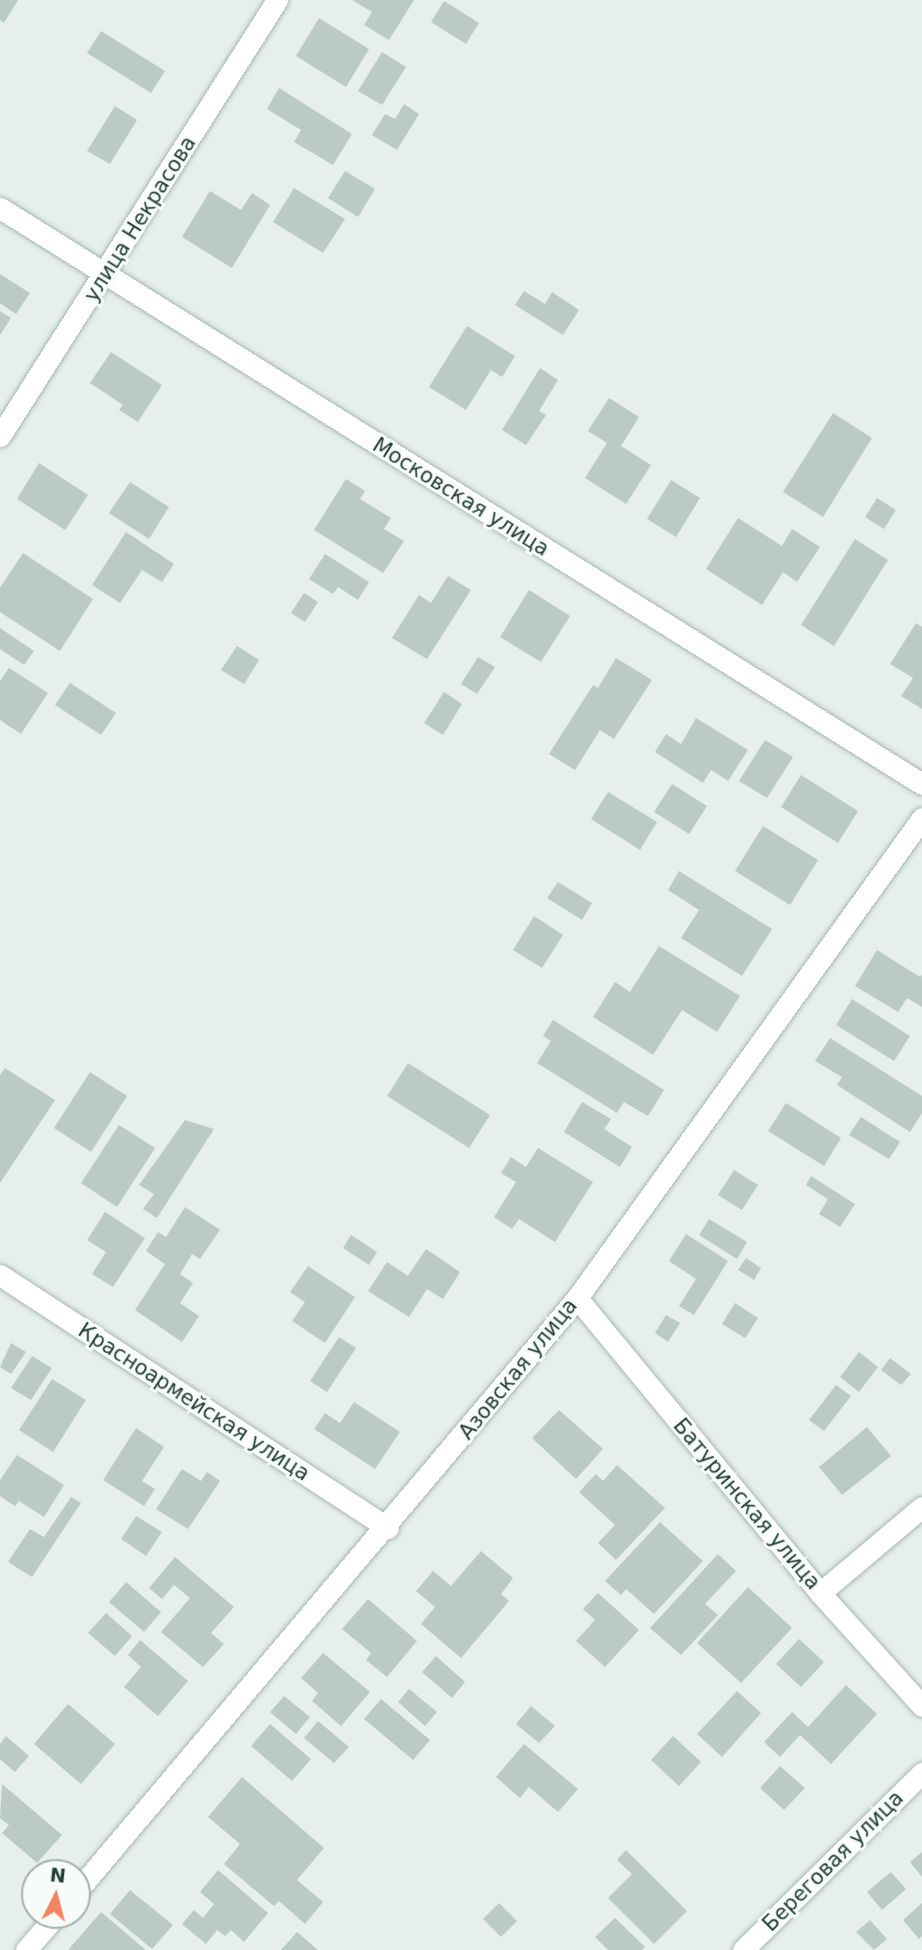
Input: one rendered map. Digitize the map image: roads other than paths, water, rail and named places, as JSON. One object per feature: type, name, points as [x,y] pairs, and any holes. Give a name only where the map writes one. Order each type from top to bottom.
[{"type":"street","name":"улица Некрасова","points":[[0,436],[105,275],[276,0]]},
{"type":"street","name":"Московская улица","points":[[0,208],[922,784]]},
{"type":"street","name":"Азовская улица","points":[[91,1875],[387,1528],[577,1298],[922,818]]},
{"type":"street","name":"Красноармейская улица","points":[[0,1275],[387,1528]]},
{"type":"street","name":"Батуринская улица","points":[[577,1298],[820,1593],[922,1706]]},
{"type":"street","points":[[820,1593],[922,1507]]},
{"type":"street","name":"Береговая улица","points":[[743,1950],[922,1773]]},
{"type":"street","points":[[26,1950],[44,1929]]}]
